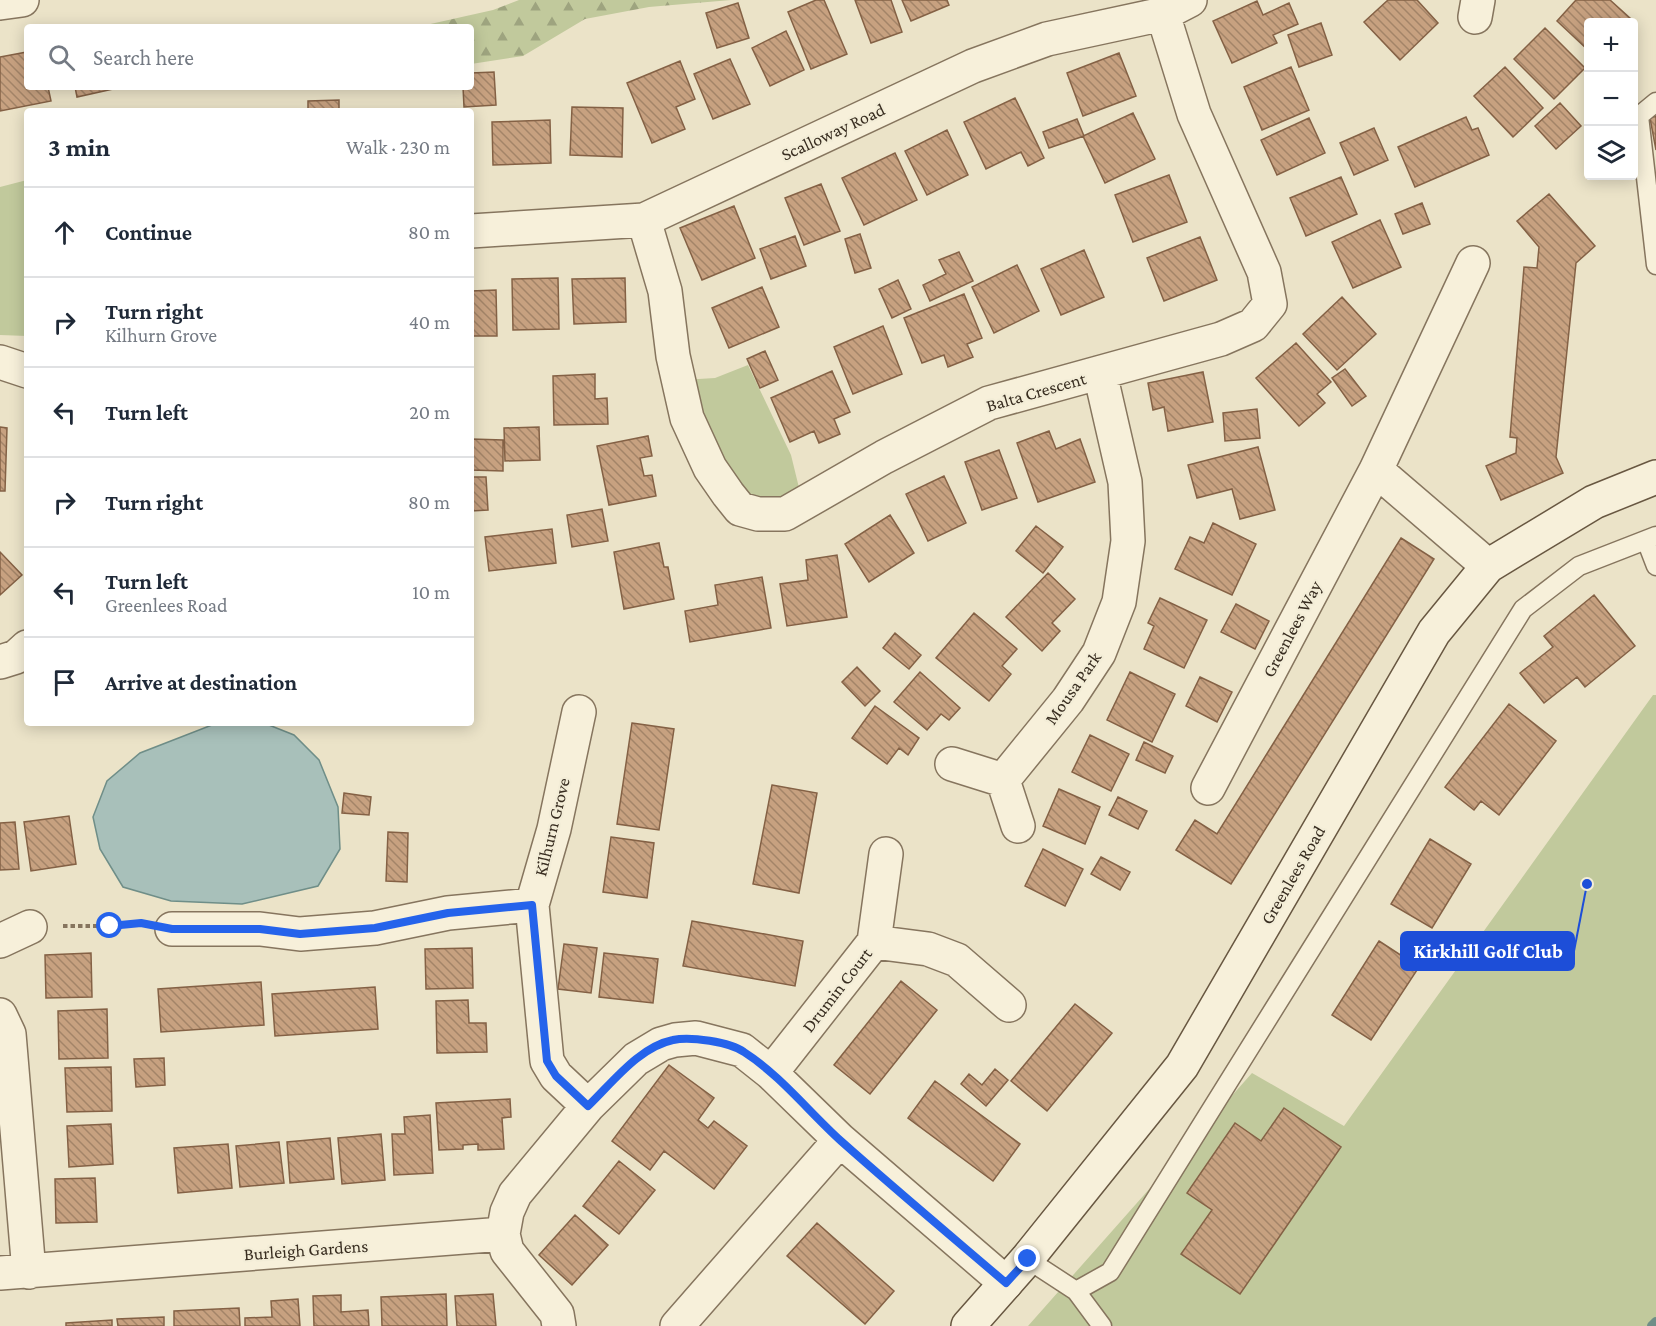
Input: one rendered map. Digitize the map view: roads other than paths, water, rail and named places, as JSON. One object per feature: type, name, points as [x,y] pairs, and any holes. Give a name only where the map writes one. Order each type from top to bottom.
[{"type":"street","points":[[0,3],[22,0]]},
{"type":"street","name":"Scalloway Road","points":[[474,231],[644,220],[973,66],[1047,39],[1176,7]]},
{"type":"street","name":"Balta Crescent","points":[[644,220],[665,291],[673,356],[687,418],[710,468],[740,509],[758,514],[785,514],[884,457],[989,403],[1221,339],[1253,325],[1270,304],[1264,272],[1194,114],[1176,7]]},
{"type":"street","name":"Greenlees Way","points":[[1208,788],[1376,470],[1473,262]]},
{"type":"street","points":[[0,362],[24,370]]},
{"type":"street","name":"Mousa Park","points":[[1003,780],[1068,700],[1099,653],[1119,602],[1128,541],[1125,482],[1100,373]]},
{"type":"street","points":[[1376,470],[1488,566]]},
{"type":"street","name":"Greenlees Road","points":[[968,1326],[1028,1259],[1182,1066],[1434,632],[1488,566],[1594,502],[1656,477]]},
{"type":"street","points":[[0,662],[16,657],[24,650]]},
{"type":"street","name":"Kilhurn Grove","points":[[579,712],[554,829],[532,905],[547,1061],[556,1076],[588,1106]]},
{"type":"street","points":[[952,764],[1003,780],[1018,826]]},
{"type":"street","points":[[874,942],[886,854]]},
{"type":"street","points":[[172,929],[260,929],[300,934],[375,928],[448,913],[532,905]]},
{"type":"street","points":[[0,941],[30,927]]},
{"type":"street","name":"Drumin Court","points":[[771,1073],[874,942],[928,949],[957,960],[1009,1005]]},
{"type":"street","points":[[0,1015],[9,1035],[14,1272]]},
{"type":"street","points":[[559,1326],[557,1314],[507,1251],[503,1234],[507,1212],[515,1194],[588,1106],[636,1059],[661,1044],[675,1040],[696,1038],[742,1050],[771,1073],[840,1140],[1006,1283]]},
{"type":"street","points":[[677,1326],[840,1140]]},
{"type":"street","name":"Burleigh Gardens","points":[[14,1272],[503,1234]]},
{"type":"lane","points":[[1656,102],[1639,116],[1656,265]]},
{"type":"lane","points":[[1076,1291],[1110,1272],[1523,609],[1579,566],[1651,538],[1656,566]]},
{"type":"lane","points":[[1028,1259],[1076,1291],[1102,1326]]},
{"type":"water","points":[[209,726],[272,726],[294,735],[319,760],[338,807],[340,849],[318,886],[242,904],[171,901],[123,887],[100,849],[93,817],[107,781],[140,753]]},
{"type":"waterway","points":[[1652,1326],[1656,1322]]},
{"type":"place","name":"Kirkhill Golf Club","points":[[1587,884]]}]
